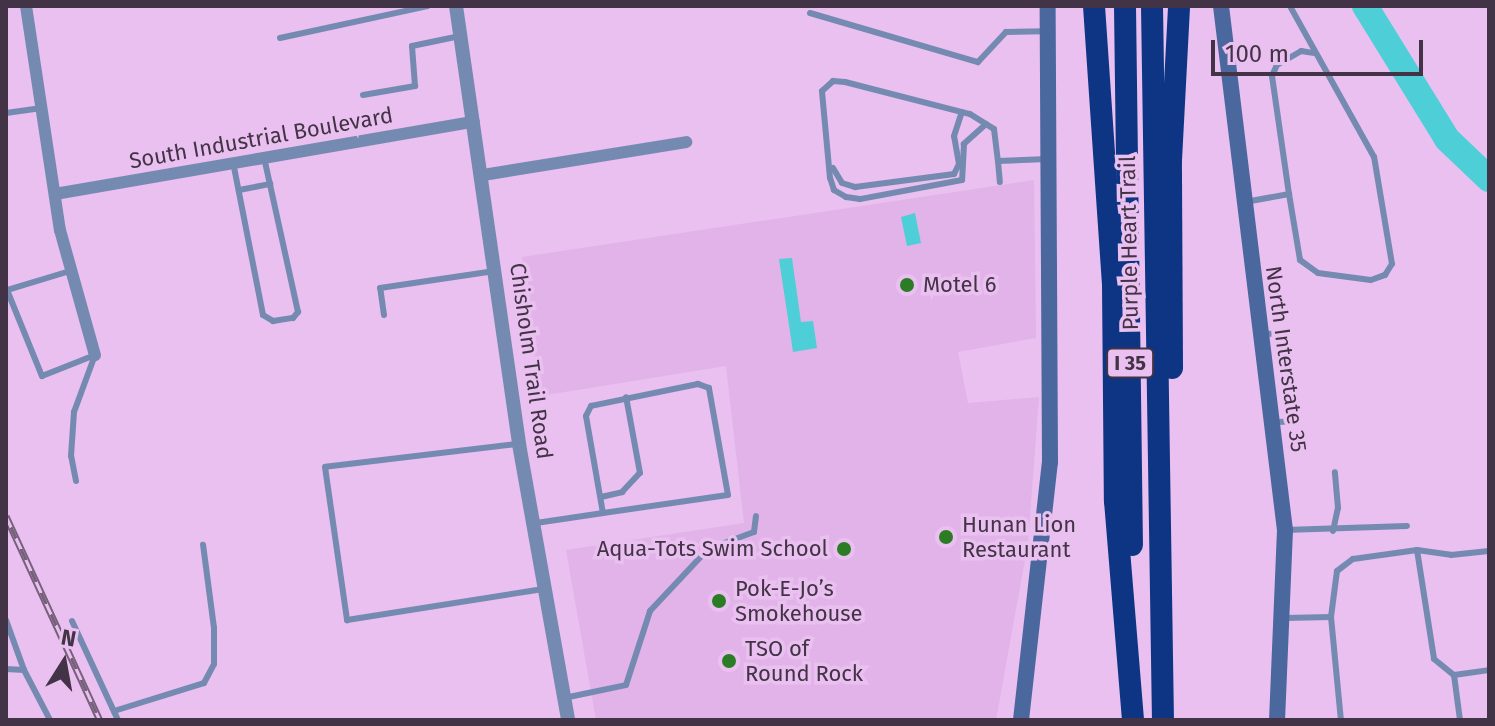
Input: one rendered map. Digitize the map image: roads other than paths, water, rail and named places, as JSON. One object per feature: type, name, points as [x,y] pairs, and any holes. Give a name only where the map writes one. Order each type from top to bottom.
[{"type":"highway","points":[[1094,6],[1113,285],[1115,501],[1134,720]]},
{"type":"highway","name":"Purple Heart Trail","points":[[1125,6],[1134,720]]},
{"type":"highway","name":"Purple Heart Trail","points":[[1152,6],[1163,720]]},
{"type":"highway","points":[[1162,609],[1173,405],[1171,160],[1179,6]]},
{"type":"main road","points":[[1021,720],[1050,462],[1048,6]]},
{"type":"main road","name":"North Interstate 35","points":[[1221,6],[1242,202],[1274,422],[1285,530],[1285,618],[1277,720]]},
{"type":"street","points":[[26,6],[70,271],[95,355]]},
{"type":"street","name":"Chisholm Trail Road","points":[[456,6],[497,270],[519,444],[542,589],[568,720]]},
{"type":"street","name":"South Industrial Boulevard","points":[[55,194],[474,122]]},
{"type":"street","points":[[483,175],[686,142]]},
{"type":"lane","points":[[280,38],[428,6]]},
{"type":"lane","points":[[1290,6],[1313,53],[1323,61],[1374,157],[1392,264],[1385,275],[1371,280],[1308,268],[1300,260],[1272,76],[1277,65],[1301,51],[1313,53]]},
{"type":"lane","points":[[810,13],[978,62],[1006,32],[1048,31]]},
{"type":"lane","points":[[363,95],[415,86],[412,46],[460,36]]},
{"type":"lane","points":[[986,124],[964,144],[966,173],[951,185],[846,197],[834,190],[821,101],[826,84],[845,82],[962,112],[986,124],[994,129],[1000,182]]},
{"type":"lane","points":[[6,113],[42,108]]},
{"type":"lane","points":[[833,168],[842,183],[855,187],[954,174],[959,164],[954,136],[962,112]]},
{"type":"lane","points":[[233,162],[263,315],[273,321],[293,318],[298,312],[264,157]]},
{"type":"lane","points":[[998,161],[1048,159]]},
{"type":"lane","points":[[239,190],[270,184]]},
{"type":"lane","points":[[1242,202],[1289,194]]},
{"type":"lane","points":[[384,315],[380,288],[497,270]]},
{"type":"lane","points":[[70,271],[7,290],[42,376],[95,355]]},
{"type":"lane","points":[[76,481],[71,456],[74,412],[95,355]]},
{"type":"lane","points":[[532,524],[728,495],[709,388],[698,384],[598,402],[586,416],[603,513]]},
{"type":"lane","points":[[601,497],[622,492],[640,473],[626,397]]},
{"type":"lane","points":[[519,444],[325,467],[347,620],[542,589]]},
{"type":"lane","points":[[1333,531],[1338,508],[1335,472]]},
{"type":"lane","points":[[564,698],[626,685],[650,611],[708,549],[754,532],[756,516]]},
{"type":"lane","points":[[1285,530],[1333,531],[1407,526]]},
{"type":"lane","points":[[114,711],[204,683],[214,664],[214,628],[203,545]]},
{"type":"lane","points":[[1341,720],[1331,617],[1332,593],[1343,565],[1417,550],[1451,555],[1489,551]]},
{"type":"lane","points":[[1417,550],[1434,659],[1454,675],[1460,720]]},
{"type":"lane","points":[[1285,618],[1331,617]]},
{"type":"lane","points":[[6,620],[24,670],[50,720]]},
{"type":"lane","points":[[72,621],[118,720]]},
{"type":"lane","points":[[6,669],[24,670]]},
{"type":"lane","points":[[1454,675],[1489,670]]},
{"type":"waterway","points":[[1365,6],[1447,139],[1489,179]]},
{"type":"railway","points":[[6,516],[100,720]]},
{"type":"place","name":"Motel 6","points":[[907,285]]},
{"type":"place","name":"Hunan Lion Restaurant","points":[[946,537]]},
{"type":"place","name":"Aqua-Tots Swim School","points":[[844,549]]},
{"type":"place","name":"Pok-E-Jo’s Smokehouse","points":[[719,601]]},
{"type":"place","name":"TSO of Round Rock","points":[[729,661]]}]
